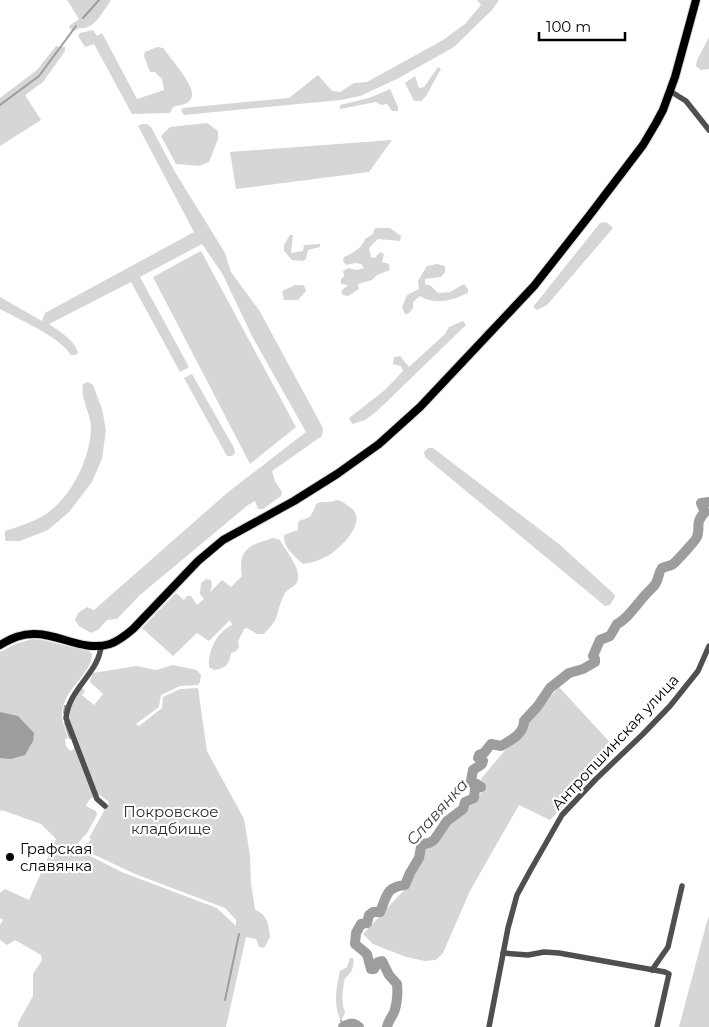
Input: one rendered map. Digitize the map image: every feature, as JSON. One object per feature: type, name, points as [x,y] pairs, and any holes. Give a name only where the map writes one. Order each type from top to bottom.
[{"type":"main road","points":[[0,645],[16,636],[38,634],[87,645],[101,646],[112,644],[133,629],[198,561],[223,540],[337,474],[379,444],[420,407],[534,286],[643,145],[656,124],[670,91],[696,0]]},
{"type":"street","points":[[670,91],[686,101],[709,130]]},
{"type":"street","points":[[101,646],[100,657],[73,695],[67,707],[66,718],[97,799],[105,806]]},
{"type":"street","name":"Антропшинская улица","points":[[489,1027],[508,928],[517,895],[562,815],[670,706],[698,670],[709,646]]},
{"type":"street","points":[[652,970],[668,947],[682,886]]},
{"type":"street","points":[[503,954],[559,953],[669,974],[657,1027]]},
{"type":"green space","points":[[67,0],[111,0],[94,23],[74,31],[69,26],[79,19]]},
{"type":"green space","points":[[477,0],[499,0],[492,10],[454,47],[397,79],[360,96],[341,100],[184,115],[181,111],[183,108],[289,98],[318,75],[332,91],[340,92],[354,83],[367,82],[443,40],[465,24],[481,5]]},
{"type":"green space","points":[[93,30],[97,36],[102,33],[137,99],[164,90],[162,79],[155,72],[150,72],[144,56],[145,52],[157,47],[163,48],[182,73],[191,88],[191,99],[185,104],[173,107],[170,113],[132,114],[94,44],[85,47],[78,36],[80,33]]},
{"type":"green space","points":[[709,37],[709,69],[701,70],[696,66],[697,60]]},
{"type":"green space","points":[[56,46],[65,47],[65,51],[43,82],[25,95],[41,120],[0,146],[0,98],[37,70]]},
{"type":"green space","points":[[438,67],[441,69],[426,96],[421,101],[414,101],[405,83],[415,76],[419,88],[424,87]]},
{"type":"green space","points":[[390,89],[398,111],[392,111],[387,104],[381,105],[376,102],[340,109],[340,105],[369,98]]},
{"type":"green space","points":[[207,123],[218,131],[218,139],[209,162],[199,166],[176,164],[161,136],[170,127]]},
{"type":"green space","points":[[147,124],[151,127],[175,172],[225,253],[231,272],[259,310],[323,428],[322,436],[272,471],[275,481],[282,492],[281,496],[263,509],[258,509],[255,501],[248,505],[140,595],[117,619],[107,620],[98,630],[91,633],[79,626],[75,620],[78,613],[87,607],[94,610],[227,493],[306,432],[253,338],[222,273],[202,244],[140,277],[189,367],[180,372],[131,282],[49,324],[72,343],[78,352],[76,355],[71,355],[58,341],[49,335],[0,309],[0,297],[42,321],[45,313],[194,232],[138,126]]},
{"type":"green space","points":[[392,140],[369,172],[236,189],[230,152]]},
{"type":"green space","points":[[606,222],[613,228],[547,305],[537,310],[533,307],[600,223]]},
{"type":"green space","points":[[375,228],[390,228],[401,236],[400,241],[378,239],[369,248],[371,257],[375,258],[380,252],[384,254],[382,262],[389,264],[390,270],[377,275],[372,280],[358,284],[359,289],[348,296],[343,295],[341,291],[348,285],[341,284],[341,279],[344,276],[343,271],[348,268],[357,270],[364,268],[361,264],[355,263],[346,265],[343,261],[344,257],[360,247],[365,239],[373,234]]},
{"type":"green space","points":[[290,235],[293,235],[291,253],[303,251],[304,245],[320,244],[320,247],[308,250],[306,259],[303,261],[292,260],[284,251],[284,245]]},
{"type":"green space","points":[[201,251],[296,427],[250,464],[153,277]]},
{"type":"green space","points":[[437,264],[445,266],[445,272],[441,277],[425,279],[425,284],[431,286],[438,293],[450,292],[464,284],[468,289],[468,293],[444,301],[432,301],[420,296],[413,302],[413,308],[408,314],[405,314],[402,307],[407,295],[419,289],[418,281],[427,266]]},
{"type":"green space","points":[[295,285],[304,285],[306,291],[298,300],[284,300],[282,291]]},
{"type":"green space","points":[[463,321],[466,325],[376,412],[365,420],[352,424],[349,418],[385,390],[403,371],[401,366],[393,364],[394,357],[400,356],[409,367],[445,334],[449,327]]},
{"type":"green space","points":[[192,374],[234,448],[235,453],[232,456],[227,456],[184,378]]},
{"type":"green space","points":[[88,382],[93,385],[102,409],[106,430],[102,459],[92,482],[69,512],[48,530],[20,541],[6,541],[5,531],[41,517],[51,510],[69,491],[76,479],[87,454],[90,441],[91,423],[82,390],[83,384]]},
{"type":"green space","points":[[428,448],[433,448],[559,544],[614,594],[615,597],[610,605],[605,606],[425,457],[424,452]]},
{"type":"green space","points":[[336,500],[343,502],[355,512],[357,518],[353,531],[343,544],[329,555],[303,564],[287,548],[284,535],[298,530],[300,520],[311,515],[316,504]]},
{"type":"green space","points":[[273,538],[280,540],[292,559],[297,569],[297,582],[285,593],[275,620],[264,634],[257,634],[247,628],[244,629],[238,642],[239,647],[231,653],[228,663],[224,667],[214,670],[209,667],[209,661],[214,642],[222,632],[232,625],[230,620],[209,641],[197,633],[173,656],[142,628],[176,593],[184,600],[187,596],[191,596],[197,605],[204,599],[200,594],[201,583],[206,579],[211,580],[210,592],[222,580],[231,587],[242,576],[242,559],[247,549]]},
{"type":"green space","name":"Покровское кладбище","points":[[33,639],[42,640],[89,651],[92,654],[87,670],[70,692],[63,708],[62,718],[68,738],[65,739],[66,746],[70,751],[74,749],[74,745],[68,714],[81,687],[85,691],[82,695],[94,705],[103,694],[90,682],[93,673],[136,666],[156,670],[173,665],[197,670],[201,675],[198,685],[180,686],[161,695],[159,707],[136,724],[139,726],[162,708],[163,697],[180,689],[198,688],[207,751],[244,819],[250,855],[251,883],[255,910],[265,917],[270,937],[264,948],[259,947],[256,939],[246,937],[226,1027],[18,1027],[18,1023],[33,996],[33,974],[42,960],[41,955],[15,940],[7,945],[0,940],[0,925],[3,920],[0,918],[0,893],[5,889],[29,900],[56,839],[41,824],[2,810],[0,811],[0,652],[18,643]],"holes":[[[100,795],[109,802],[89,838],[91,839],[82,849],[135,874],[225,908],[236,920],[236,926],[217,908],[124,873],[82,852],[80,854],[72,850],[87,833],[97,815],[96,811],[86,806],[88,801]]]},
{"type":"green space","points":[[559,687],[617,750],[550,820],[519,805],[470,891],[443,953],[436,960],[425,961],[406,957],[373,944],[363,934],[406,888],[419,865],[424,849],[438,840],[444,828],[466,806],[476,802],[485,786],[481,779]]},
{"type":"green space","points":[[709,916],[709,1027],[679,1027],[706,925]]},
{"type":"green space","points":[[350,958],[353,958],[353,967],[345,978],[343,987],[342,996],[345,1013],[341,1021],[336,1003],[337,984],[340,971],[347,967]]},
{"type":"shaded area","points":[[0,712],[18,716],[34,733],[33,741],[25,755],[11,759],[0,758]]},
{"type":"waterway","points":[[83,18],[99,0]]},
{"type":"waterway","points":[[0,105],[39,76],[76,26]]},
{"type":"waterway","name":"Славянка","points":[[387,1027],[396,1005],[397,984],[389,975],[382,961],[378,962],[374,969],[371,969],[367,954],[355,944],[356,933],[361,924],[367,923],[369,915],[373,912],[380,912],[391,890],[405,885],[419,858],[421,847],[434,840],[447,821],[463,809],[465,802],[474,798],[475,789],[481,787],[477,784],[474,785],[471,781],[473,770],[482,764],[483,761],[478,758],[479,755],[484,753],[491,744],[501,746],[516,736],[522,730],[524,721],[537,707],[550,688],[569,673],[583,669],[595,662],[593,656],[600,640],[610,636],[617,624],[629,614],[653,587],[662,568],[673,564],[696,539],[699,522],[705,512],[701,503],[709,502]]},
{"type":"waterway","points":[[64,713],[65,706]]},
{"type":"waterway","points":[[65,723],[70,738]]},
{"type":"waterway","points":[[225,1000],[239,934]]},
{"type":"waterway","name":"Славянка","points":[[341,1021],[345,1026]]},
{"type":"waterway","name":"Славянка","points":[[343,1027],[351,1024],[359,1027]]},
{"type":"place","name":"Графская славянка","points":[[10,857]]}]
